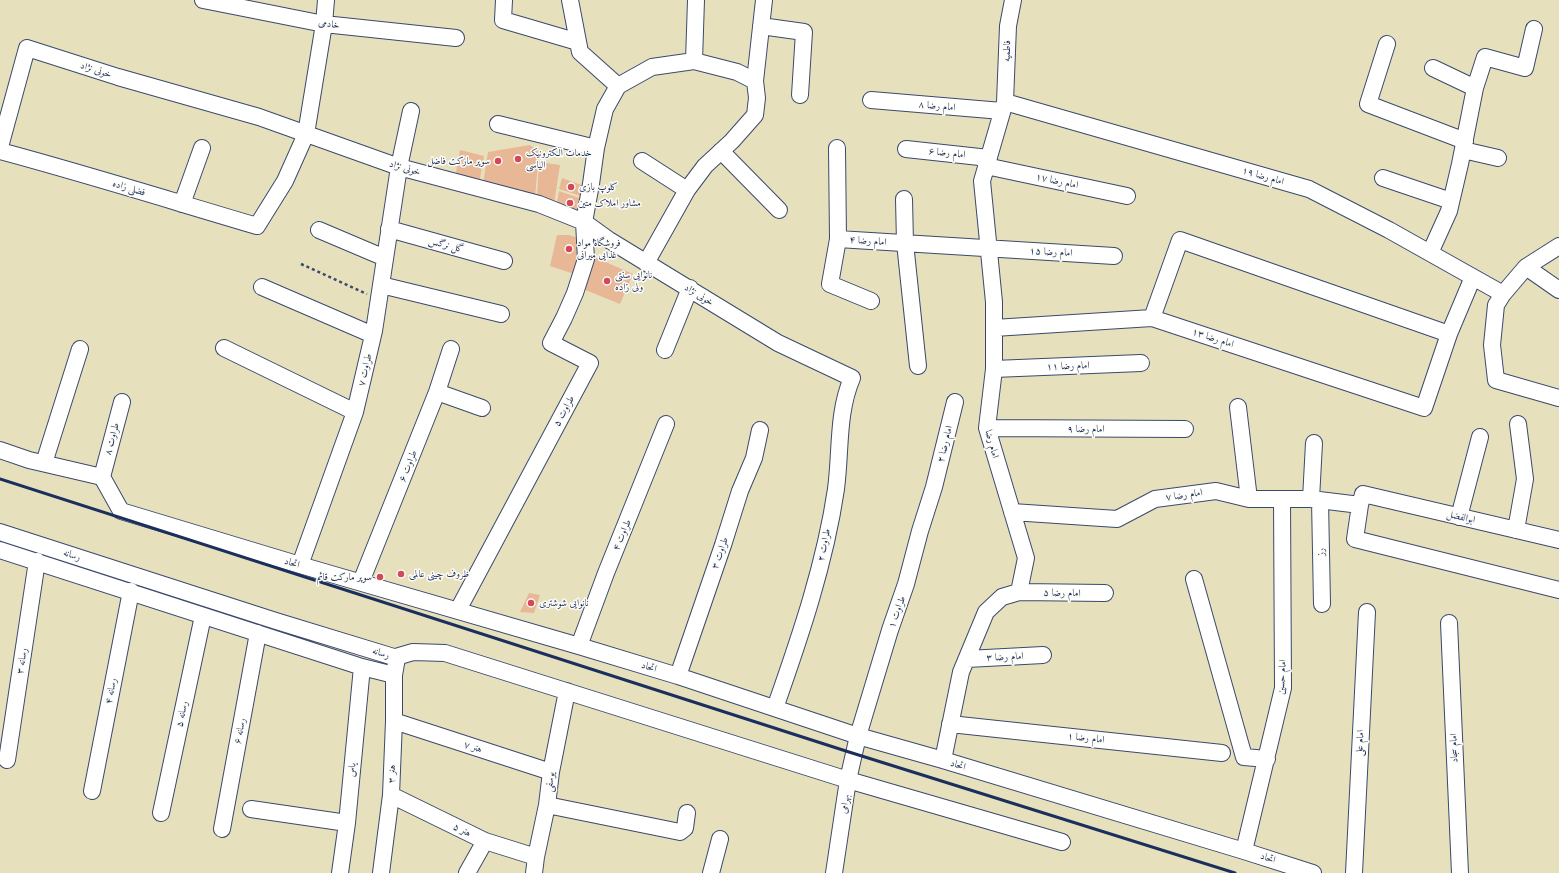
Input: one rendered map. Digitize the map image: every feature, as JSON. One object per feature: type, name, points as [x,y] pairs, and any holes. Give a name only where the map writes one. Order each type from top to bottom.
[{"type":"street","name":"خادمی","points":[[203,0],[324,24],[456,38]]},
{"type":"street","points":[[306,134],[324,24],[326,0]]},
{"type":"street","points":[[504,0],[503,20],[578,42]]},
{"type":"street","points":[[570,0],[580,52],[618,86]]},
{"type":"street","points":[[694,61],[696,0]]},
{"type":"street","points":[[646,262],[687,190],[705,166],[755,115],[757,98],[755,81],[764,0]]},
{"type":"street","name":"فاطمیه","points":[[1004,107],[1008,26],[1013,0]]},
{"type":"street","points":[[761,26],[804,32],[800,95]]},
{"type":"street","points":[[1430,253],[1449,210],[1464,145],[1474,88],[1485,57],[1525,68],[1534,29]]},
{"type":"street","points":[[1387,44],[1368,104],[1498,158]]},
{"type":"street","name":"خونی نژاد","points":[[0,147],[27,48],[132,82],[259,117],[399,167],[539,204],[584,222],[778,343],[852,378]]},
{"type":"street","points":[[584,222],[596,148],[605,109],[618,86],[652,67],[694,61],[737,72],[755,81]]},
{"type":"street","points":[[1433,68],[1474,88]]},
{"type":"street","name":"امام رضا ۸","points":[[871,100],[1004,107]]},
{"type":"street","name":"امام رضا","points":[[1004,107],[982,181],[994,302],[994,369],[987,428],[1026,558],[1019,592]]},
{"type":"street","name":"امام رضا ۱۹","points":[[1004,107],[1309,189],[1430,253],[1503,294]]},
{"type":"street","name":"طراوت ۷","points":[[300,566],[355,412],[373,335],[399,167],[411,111]]},
{"type":"street","points":[[498,124],[596,148]]},
{"type":"street","name":"فضلی زاده","points":[[0,150],[257,226],[285,182],[306,134]]},
{"type":"street","points":[[182,204],[202,148]]},
{"type":"street","name":"امام رضا ۴","points":[[838,148],[838,239],[988,249]]},
{"type":"street","name":"امام رضا ۶","points":[[906,149],[987,162]]},
{"type":"street","points":[[721,151],[779,210]]},
{"type":"street","points":[[642,161],[687,190]]},
{"type":"street","name":"امام رضا ۱۷","points":[[987,162],[1127,196]]},
{"type":"street","points":[[1383,178],[1451,201]]},
{"type":"street","points":[[904,199],[905,243],[918,366]]},
{"type":"street","name":"طراوت ۵","points":[[458,610],[590,363],[551,343],[575,293],[586,259],[584,222]]},
{"type":"street","name":"گل نرگس","points":[[389,229],[504,261]]},
{"type":"street","points":[[319,230],[384,258]]},
{"type":"street","points":[[838,239],[830,284],[871,301]]},
{"type":"street","points":[[1152,318],[1180,240],[1449,334],[1473,277]]},
{"type":"street","points":[[1559,246],[1526,267],[1503,294],[1496,305],[1492,345],[1496,380],[1559,398]]},
{"type":"street","name":"امام رضا ۱۵","points":[[988,249],[1114,256]]},
{"type":"street","points":[[1526,267],[1559,290]]},
{"type":"street","points":[[262,287],[373,335]]},
{"type":"street","points":[[665,350],[690,288]]},
{"type":"street","points":[[380,292],[501,314]]},
{"type":"street","name":"امام رضا ۱۳","points":[[994,328],[1152,318],[1424,408],[1449,334]]},
{"type":"street","points":[[224,348],[355,412]]},
{"type":"street","points":[[44,463],[80,349]]},
{"type":"street","name":"طراوت ۶","points":[[361,582],[437,392],[451,349]]},
{"type":"street","name":"امام رضا ۱۱","points":[[994,369],[1141,363]]},
{"type":"street","name":"طراوت ۲","points":[[775,708],[813,595],[825,545],[836,488],[840,434],[846,394],[852,378]]},
{"type":"street","points":[[437,392],[482,408]]},
{"type":"street","name":"طراوت ۸","points":[[102,477],[122,402]]},
{"type":"street","name":"امام رضا ۲","points":[[934,487],[955,402]]},
{"type":"street","points":[[1238,407],[1249,499]]},
{"type":"street","name":"طراوت ۴","points":[[579,646],[606,573],[666,424]]},
{"type":"street","points":[[1516,530],[1525,479],[1518,424]]},
{"type":"street","name":"امام رضا ۹","points":[[987,428],[1185,429]]},
{"type":"street","name":"طراوت ۳","points":[[678,676],[740,491],[754,458],[760,430]]},
{"type":"street","points":[[1459,517],[1480,437]]},
{"type":"street","name":"رز","points":[[1314,443],[1322,604]]},
{"type":"street","points":[[0,450],[44,463],[102,477]]},
{"type":"street","name":"اتحاد","points":[[102,477],[121,512],[300,566],[361,582],[579,646],[678,676],[858,736],[943,760],[1313,873]]},
{"type":"street","name":"طراوت ۱","points":[[858,736],[890,630],[906,584],[920,531],[934,487]]},
{"type":"street","name":"امام رضا ۷","points":[[1012,512],[1116,519],[1155,499],[1216,491],[1249,499],[1361,500]]},
{"type":"street","name":"امام حسین","points":[[1244,851],[1283,688],[1282,499]]},
{"type":"street","points":[[1361,500],[1355,539],[1559,590]]},
{"type":"street","name":"ابوالفضل","points":[[1361,500],[1459,517],[1559,540]]},
{"type":"street","name":"رسانه","points":[[0,532],[276,621],[396,657],[394,675],[362,667],[0,550]]},
{"type":"street","name":"رسانه ۳","points":[[7,760],[37,562]]},
{"type":"street","points":[[1194,580],[1244,757],[1267,759]]},
{"type":"street","name":"رسانه ۴","points":[[92,791],[131,592]]},
{"type":"street","points":[[943,760],[961,672],[986,612],[1002,597],[1019,592]]},
{"type":"street","name":"امام رضا ۵","points":[[1019,592],[1105,593]]},
{"type":"street","name":"امام علی","points":[[1354,873],[1367,612]]},
{"type":"street","name":"رسانه ۵","points":[[161,813],[203,616]]},
{"type":"street","name":"امام سجاد","points":[[1449,623],[1460,873]]},
{"type":"street","name":"رسانه ۶","points":[[222,829],[258,633]]},
{"type":"street","points":[[396,657],[413,652],[444,653],[848,780],[1062,842]]},
{"type":"street","name":"امام رضا ۳","points":[[966,658],[1043,655]]},
{"type":"street","name":"یاس","points":[[340,873],[347,823],[362,667]]},
{"type":"street","name":"هنر ۳","points":[[380,873],[391,795],[394,675]]},
{"type":"street","name":"یوسفی","points":[[534,873],[547,805],[551,772],[567,691]]},
{"type":"street","name":"هنر ۷","points":[[394,721],[551,772]]},
{"type":"street","name":"امام رضا ۱","points":[[950,724],[1222,753]]},
{"type":"street","name":"بهرامی","points":[[834,873],[848,780],[858,736]]},
{"type":"street","name":"هنر ۵","points":[[391,795],[484,841],[536,857]]},
{"type":"street","points":[[547,805],[680,832],[685,828],[687,813]]},
{"type":"street","points":[[251,810],[347,823]]},
{"type":"street","points":[[711,873],[720,839]]},
{"type":"street","points":[[467,873],[484,841]]},
{"type":"path","points":[[301,264],[380,292]]},
{"type":"building","points":[[530,145],[539,152],[535,197],[483,184],[488,152]]},
{"type":"building","points":[[460,150],[484,156],[479,184],[455,178]]},
{"type":"building","points":[[539,162],[560,165],[554,204],[537,196]]},
{"type":"building","name":"کلوپ بازی","points":[[562,178],[584,186],[581,196],[559,189]]},
{"type":"building","name":"مشاور املاک متین","points":[[559,191],[582,199],[581,218],[556,208]]},
{"type":"building","name":"فروشگاه مواد غذایی میرانی","points":[[557,235],[569,235],[581,239],[586,259],[574,274],[550,266]]},
{"type":"building","name":"نانوایی سنتی ولی زاده","points":[[592,256],[633,274],[620,304],[583,289]]},
{"type":"building","name":"نانوایی شوشتری","points":[[529,593],[540,595],[534,613],[520,612]]},
{"type":"railway","points":[[0,479],[849,752],[1235,873]]},
{"type":"place","name":"خدمات الکترونیک الیاسی","points":[[518,159]]},
{"type":"place","name":"سوپر مارکت فاضل","points":[[498,161]]},
{"type":"place","name":"کلوپ بازی","points":[[571,187]]},
{"type":"place","name":"مشاور املاک متین","points":[[570,203]]},
{"type":"place","name":"فروشگاه مواد غذایی میرانی","points":[[569,249]]},
{"type":"place","name":"نانوایی سنتی ولی زاده","points":[[607,281]]},
{"type":"place","name":"ظروف چینی عالمی","points":[[401,574]]},
{"type":"place","name":"سوپر مارکت قائم","points":[[380,577]]},
{"type":"place","name":"نانوایی شوشتری","points":[[531,603]]}]
